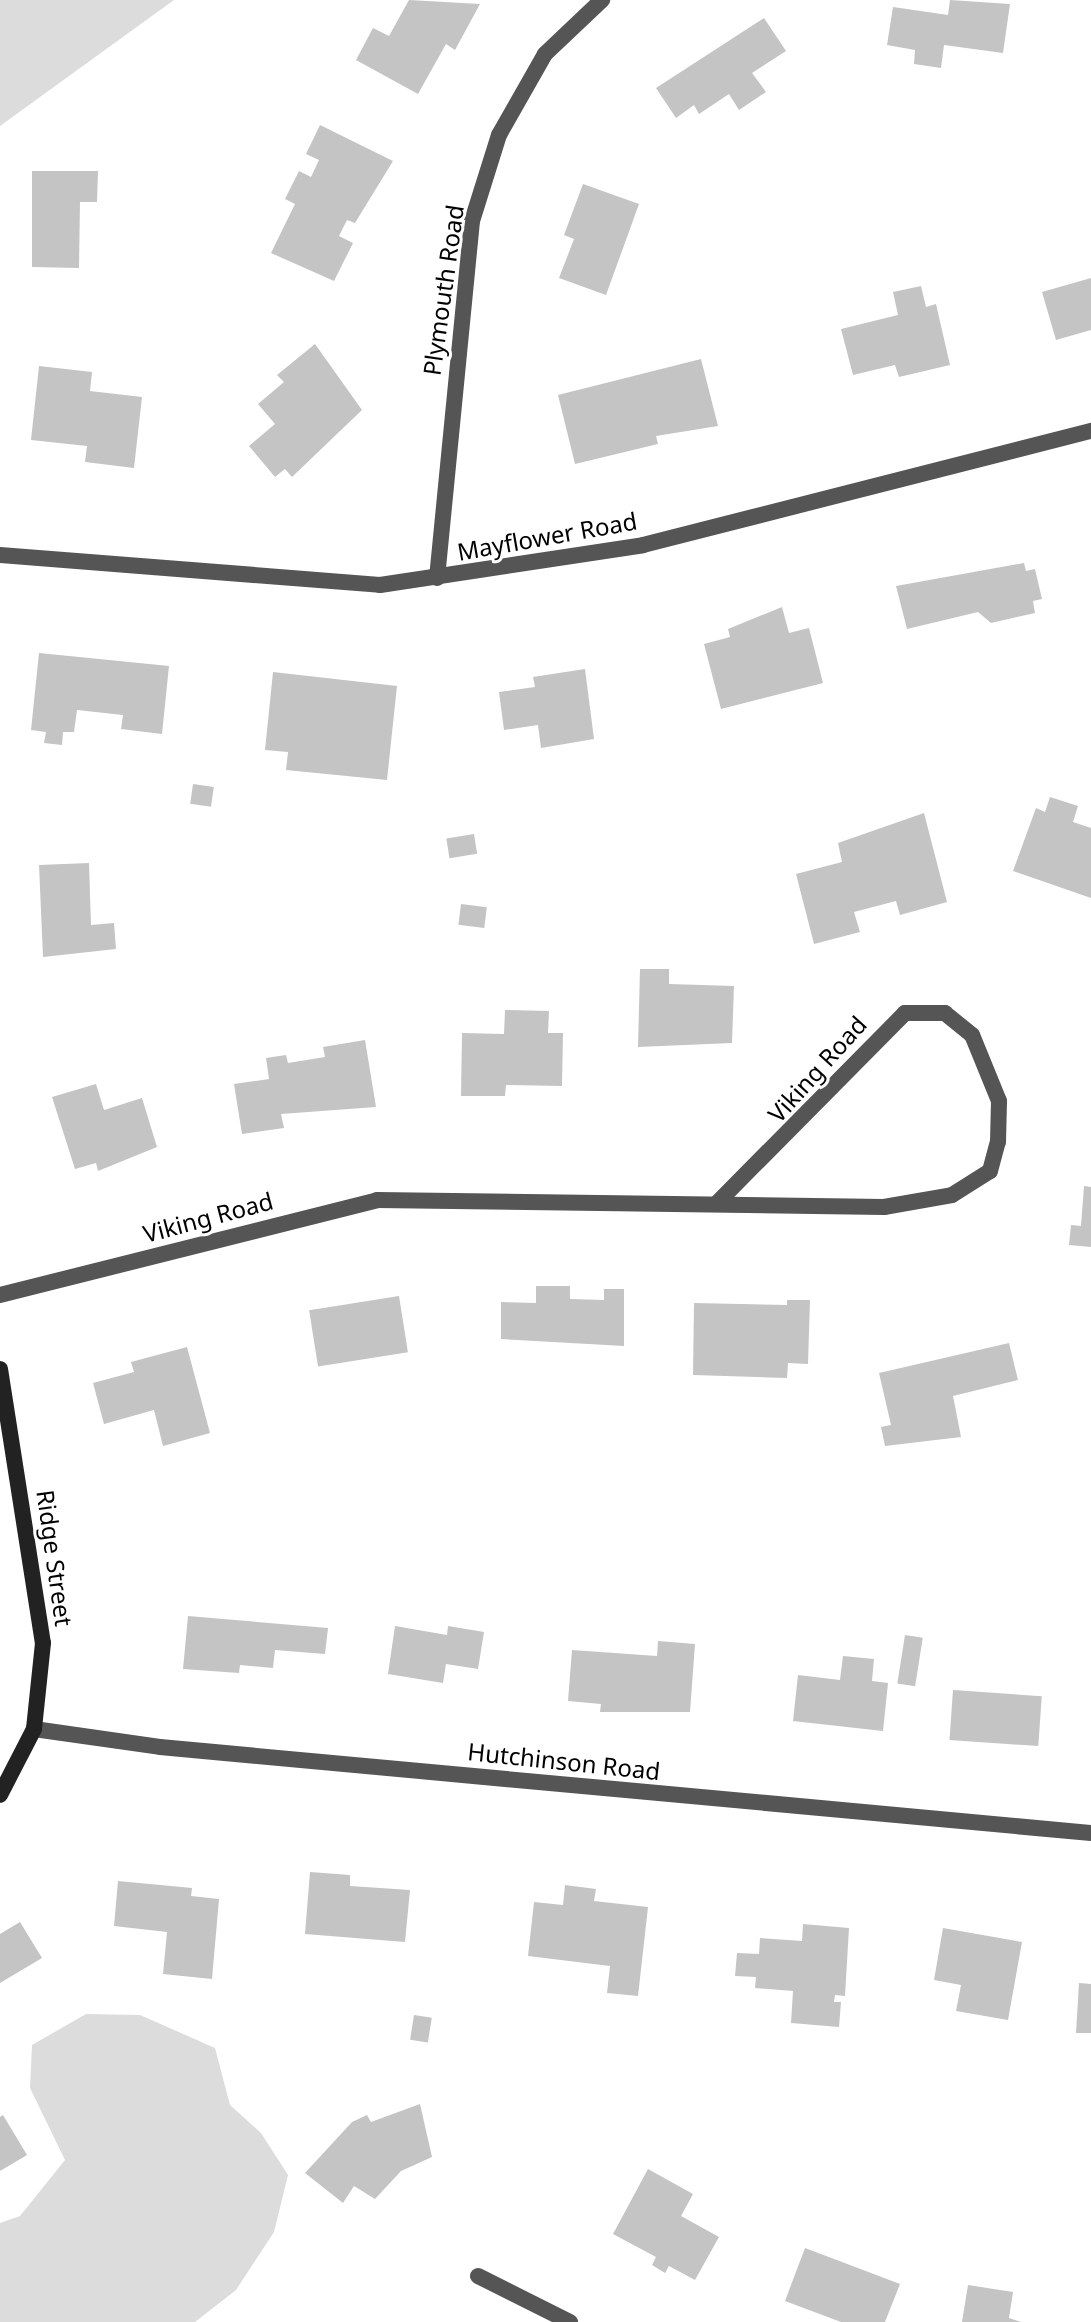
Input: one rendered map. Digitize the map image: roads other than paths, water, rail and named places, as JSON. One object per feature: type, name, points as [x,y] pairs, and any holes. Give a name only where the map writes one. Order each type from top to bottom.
[{"type":"main road","name":"Ridge Street","points":[[0,1369],[43,1643],[34,1729],[0,1795]]},
{"type":"street","name":"Plymouth Road","points":[[437,578],[472,221],[499,135],[545,54],[602,0]]},
{"type":"street","name":"Mayflower Road","points":[[0,555],[290,581],[380,585],[643,545],[1091,431]]},
{"type":"street","name":"Viking Road","points":[[0,1295],[377,1200],[884,1207],[952,1195],[990,1171],[999,1101],[972,1035],[945,1013],[905,1013],[717,1203]]},
{"type":"street","name":"Hutchinson Road","points":[[34,1729],[160,1747],[1091,1833]]},
{"type":"street","points":[[478,2276],[570,2322]]}]
